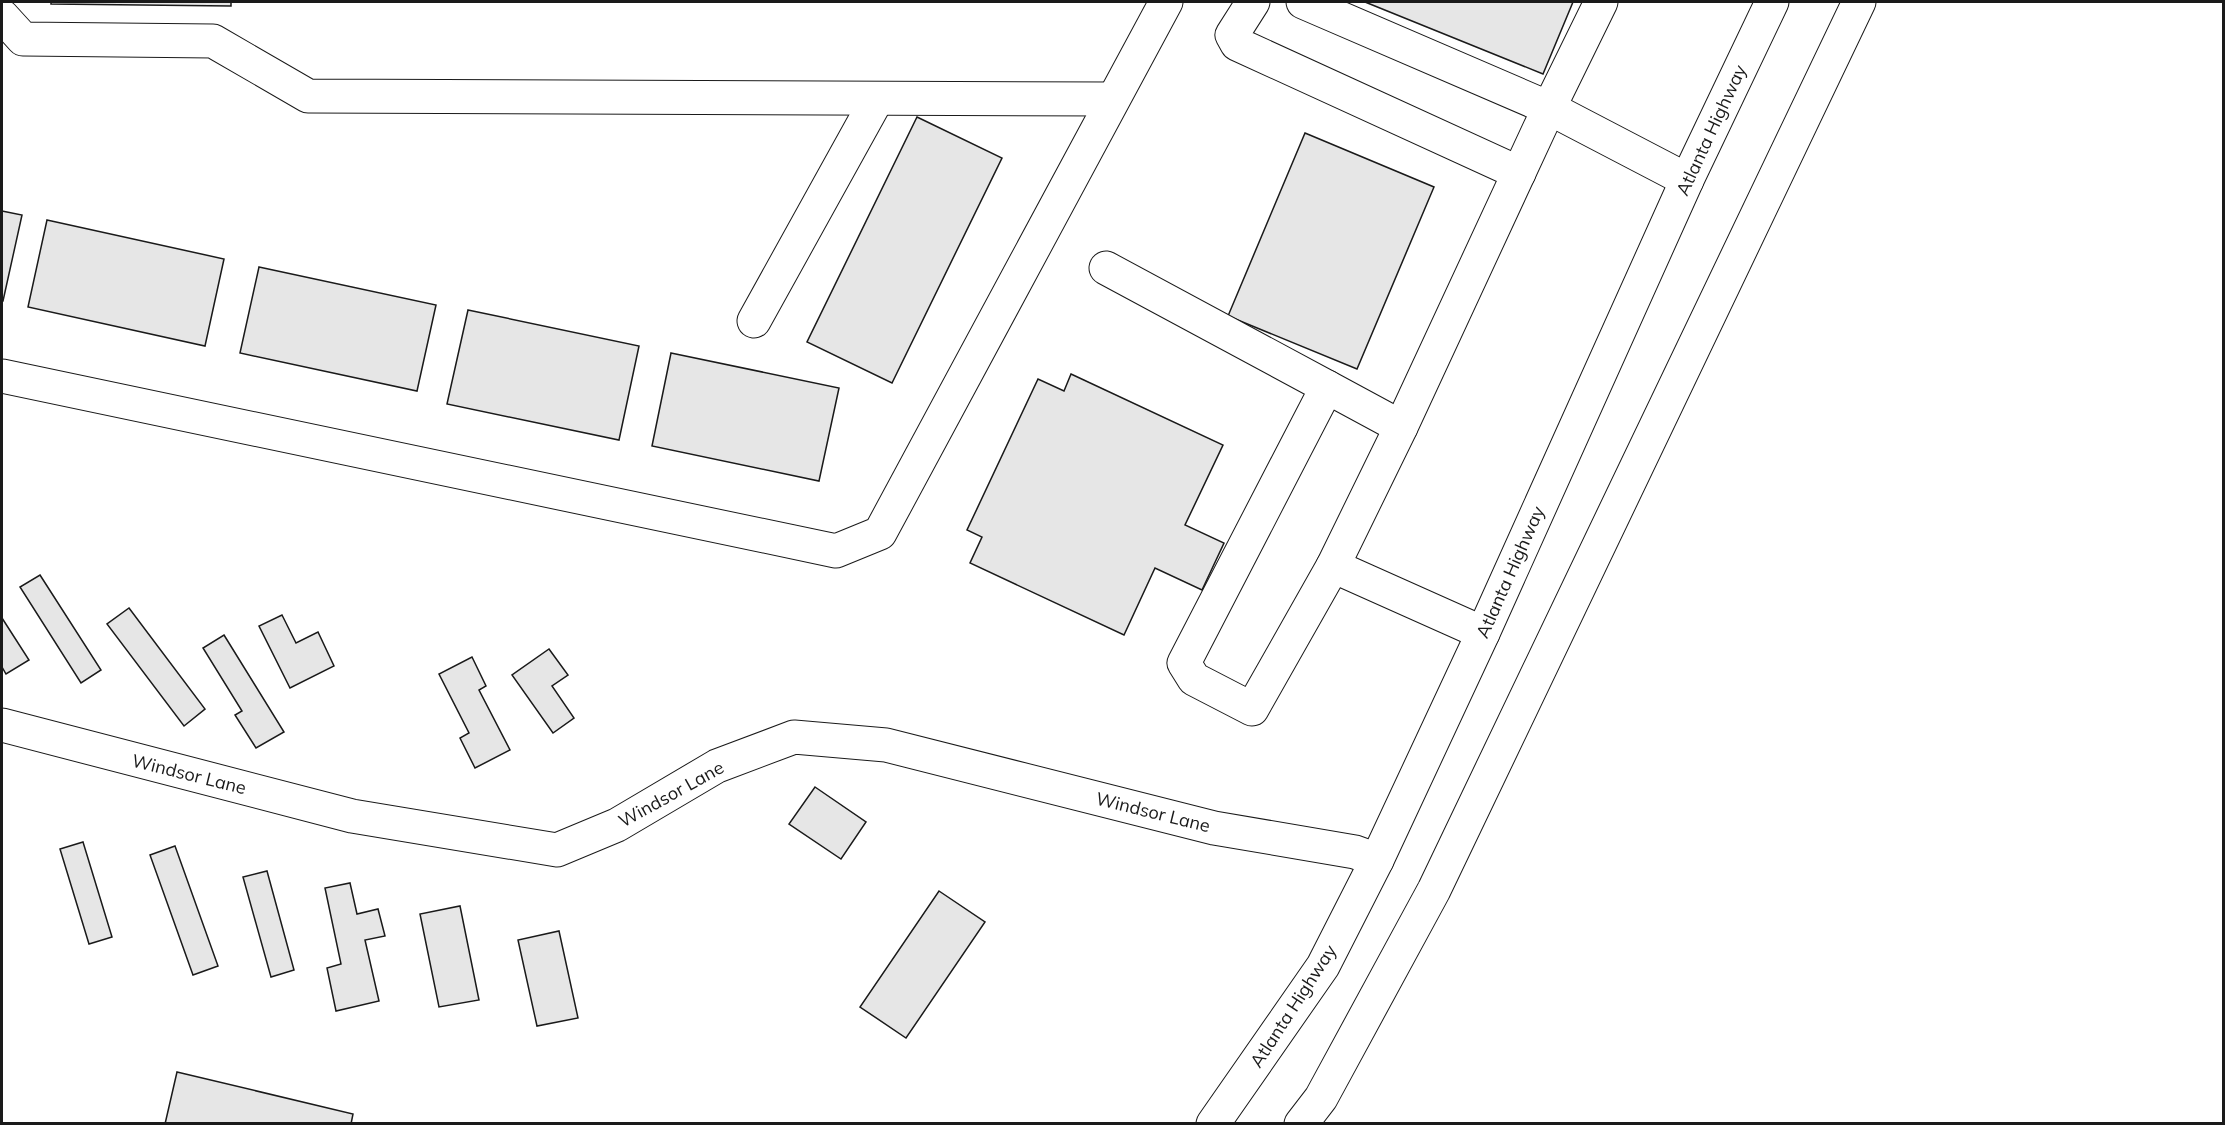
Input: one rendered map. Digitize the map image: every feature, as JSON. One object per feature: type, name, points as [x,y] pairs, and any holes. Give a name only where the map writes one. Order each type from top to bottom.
[{"type":"main road","points":[[2,376],[836,551],[880,533],[1166,2]]},
{"type":"main road","points":[[1253,2],[1233,35],[1238,44],[1518,173]]},
{"type":"main road","points":[[1302,2],[1549,108],[1688,180]]},
{"type":"main road","points":[[1327,387],[1184,663],[1194,679],[1252,710],[1333,566],[1601,2]]},
{"type":"main road","name":"Atlanta Highway","points":[[1213,1124],[1323,966],[1377,860],[1483,633],[1688,180],[1772,2]]},
{"type":"main road","points":[[1301,1124],[1321,1098],[1434,890],[1859,2]]},
{"type":"main road","points":[[2,16],[22,39],[213,41],[308,96],[1113,99]]},
{"type":"main road","points":[[754,321],[877,99]]},
{"type":"main road","points":[[1106,268],[1401,427]]},
{"type":"main road","points":[[1333,566],[1483,633]]},
{"type":"main road","name":"Windsor Lane","points":[[2,725],[352,816],[557,850],[616,825],[717,766],[794,737],[886,745],[1214,828],[1355,852],[1377,860]]},
{"type":"building","points":[[51,2],[231,2],[231,6],[51,4]]},
{"type":"building","points":[[1365,2],[1573,2],[1543,74]]},
{"type":"building","points":[[917,117],[1002,158],[892,383],[807,342]]},
{"type":"building","points":[[1305,133],[1434,187],[1357,369],[1228,316]]},
{"type":"building","points":[[2,211],[22,215],[3,301],[2,301]]},
{"type":"building","points":[[47,220],[224,259],[205,346],[28,307]]},
{"type":"building","points":[[259,267],[436,305],[417,391],[240,353]]},
{"type":"building","points":[[468,310],[639,346],[619,440],[447,404]]},
{"type":"building","points":[[671,353],[839,388],[819,481],[652,446]]},
{"type":"building","points":[[1071,374],[1223,445],[1185,525],[1224,543],[1202,590],[1155,568],[1124,635],[970,563],[982,537],[967,530],[1038,379],[1064,391]]},
{"type":"building","points":[[40,575],[101,670],[81,683],[20,587]]},
{"type":"building","points":[[129,608],[205,709],[184,726],[107,624]]},
{"type":"building","points":[[282,615],[296,643],[318,632],[334,666],[290,688],[259,626]]},
{"type":"building","points":[[2,618],[29,660],[6,674],[2,667]]},
{"type":"building","points":[[224,635],[284,732],[256,748],[235,715],[242,711],[203,648]]},
{"type":"building","points":[[549,649],[568,675],[552,686],[574,718],[553,733],[512,675]]},
{"type":"building","points":[[472,657],[486,686],[479,690],[510,750],[475,768],[460,738],[469,733],[439,674]]},
{"type":"building","points":[[815,787],[866,822],[841,859],[789,824]]},
{"type":"building","points":[[83,842],[112,937],[89,944],[60,849]]},
{"type":"building","points":[[175,846],[218,966],[193,975],[150,855]]},
{"type":"building","points":[[267,871],[294,970],[271,977],[243,877]]},
{"type":"building","points":[[350,883],[357,914],[378,909],[385,936],[365,940],[379,1001],[336,1011],[327,968],[341,964],[325,888]]},
{"type":"building","points":[[939,891],[985,922],[906,1038],[860,1007]]},
{"type":"building","points":[[460,906],[479,1000],[439,1007],[420,914]]},
{"type":"building","points":[[559,931],[578,1018],[537,1026],[518,940]]},
{"type":"building","points":[[177,1072],[353,1114],[351,1124],[165,1124]]}]
